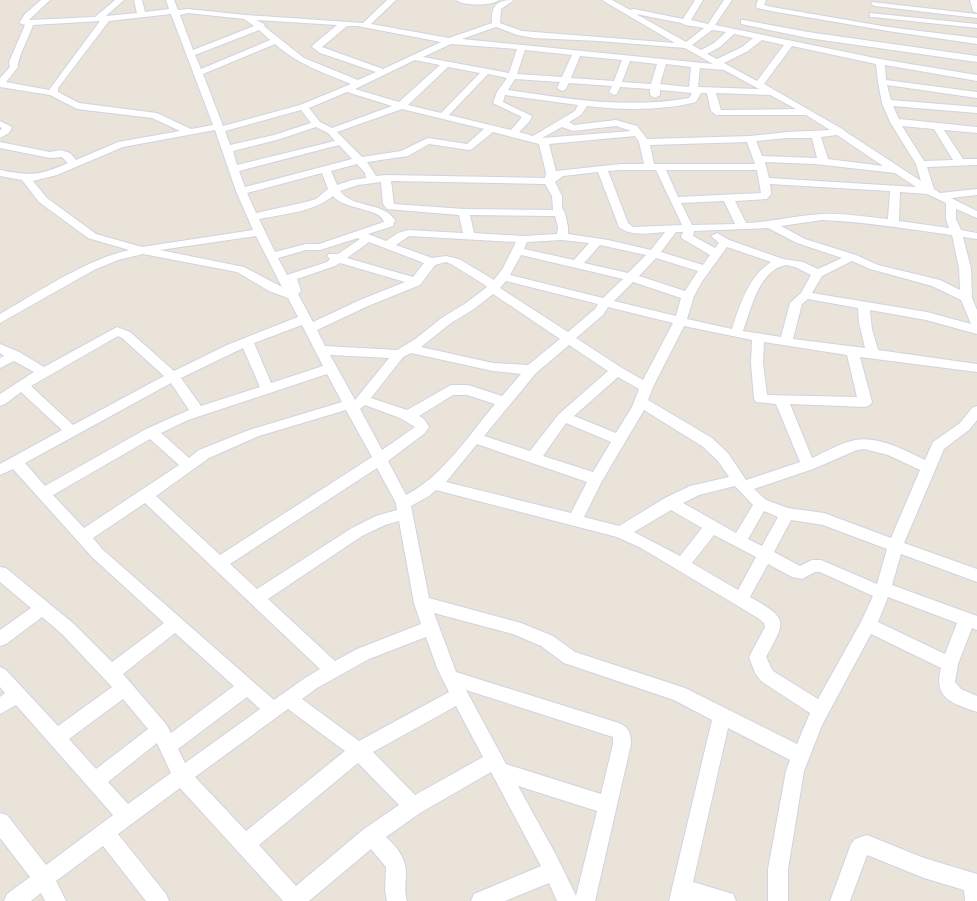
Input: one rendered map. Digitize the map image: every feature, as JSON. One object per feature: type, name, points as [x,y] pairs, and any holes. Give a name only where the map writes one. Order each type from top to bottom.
[{"type":"street","points":[[46,0],[28,16],[23,23],[142,15],[173,8],[188,12],[365,25],[450,41],[726,68]]},
{"type":"street","points":[[97,19],[120,0]]},
{"type":"street","points":[[138,0],[142,15]]},
{"type":"street","points":[[365,25],[392,0]]},
{"type":"street","points":[[460,0],[469,2],[495,0]]},
{"type":"street","points":[[496,24],[495,13],[498,8],[510,0]]},
{"type":"street","points":[[606,0],[685,46],[808,112],[933,193],[977,215]]},
{"type":"street","points":[[685,23],[699,0]]},
{"type":"street","points":[[227,149],[271,128],[303,107],[359,84],[450,41],[496,24],[520,33],[534,35],[571,36],[685,46],[709,28],[728,0]]},
{"type":"street","points":[[762,0],[760,6],[766,17],[808,35],[977,59]]},
{"type":"street","points":[[975,0],[977,11]]},
{"type":"street","points":[[860,43],[874,15],[875,2],[977,16]]},
{"type":"street","points":[[173,8],[252,217],[271,256],[380,459],[404,508],[422,603],[444,668],[553,870],[568,901]]},
{"type":"street","points":[[620,8],[709,28],[880,62],[977,78]]},
{"type":"street","points":[[744,22],[766,17],[792,8],[868,26],[977,41]]},
{"type":"street","points":[[874,15],[921,22],[977,26]]},
{"type":"street","points":[[246,17],[261,26],[303,61],[359,84]]},
{"type":"street","points":[[53,93],[54,88],[107,18]]},
{"type":"street","points":[[30,23],[24,40],[10,62],[14,67],[0,84],[53,93],[78,106],[154,115],[190,132]]},
{"type":"street","points":[[345,23],[316,47],[323,51],[384,72]]},
{"type":"street","points":[[190,54],[261,26]]},
{"type":"street","points":[[888,29],[887,47],[891,64]]},
{"type":"street","points":[[701,54],[721,42],[731,32]]},
{"type":"street","points":[[566,52],[571,36]]},
{"type":"street","points":[[717,63],[745,49],[759,38]]},
{"type":"street","points":[[198,73],[276,40]]},
{"type":"street","points":[[759,85],[789,44]]},
{"type":"street","points":[[513,133],[527,118],[522,114],[498,103],[502,92],[512,76],[522,47]]},
{"type":"street","points":[[556,99],[566,80],[577,53]]},
{"type":"street","points":[[952,56],[953,74]]},
{"type":"street","points":[[416,58],[512,76],[695,90],[772,92]]},
{"type":"street","points":[[611,104],[627,58]]},
{"type":"street","points":[[654,106],[655,87],[662,62]]},
{"type":"street","points":[[880,62],[882,82],[887,103],[895,122],[921,164],[933,193]]},
{"type":"street","points":[[331,131],[401,106],[446,64]]},
{"type":"street","points":[[502,92],[583,102],[654,106],[693,100],[696,66]]},
{"type":"street","points":[[444,116],[485,72]]},
{"type":"street","points":[[882,82],[977,95]]},
{"type":"street","points":[[347,89],[401,106],[513,133],[539,141],[637,133]]},
{"type":"street","points":[[711,90],[716,111],[719,112],[784,124],[816,135],[841,132]]},
{"type":"street","points":[[539,141],[581,110],[583,102]]},
{"type":"street","points":[[887,103],[956,118],[977,130]]},
{"type":"street","points":[[303,107],[317,124],[331,131],[359,160],[370,172],[372,179]]},
{"type":"street","points":[[895,122],[937,126],[977,110]]},
{"type":"street","points":[[644,142],[750,139],[808,112]]},
{"type":"street","points":[[562,123],[573,128],[622,124],[634,128],[644,142],[655,167],[689,229],[686,237],[716,254]]},
{"type":"street","points":[[0,124],[7,127],[6,131],[0,135]]},
{"type":"street","points":[[0,173],[25,178],[39,177],[53,173],[73,163],[121,144],[190,132],[218,128],[271,128],[292,131],[317,124]]},
{"type":"street","points":[[937,126],[960,163]]},
{"type":"street","points":[[241,191],[359,160],[404,154],[428,141],[469,147],[492,128]]},
{"type":"street","points":[[292,131],[303,152]]},
{"type":"street","points":[[816,135],[818,170]]},
{"type":"street","points":[[674,200],[763,197],[766,194],[765,181],[760,163],[750,139]]},
{"type":"street","points":[[539,141],[551,173],[549,180],[557,196],[557,208],[560,213],[563,227],[562,237]]},
{"type":"street","points":[[234,169],[341,142]]},
{"type":"street","points":[[0,145],[50,155],[61,153],[66,155],[73,163]]},
{"type":"street","points":[[921,164],[977,162]]},
{"type":"street","points":[[252,217],[309,205],[320,201],[334,190],[356,182],[372,179],[549,180],[560,173],[621,167],[760,163],[818,170],[861,186],[895,188],[933,193],[977,192]]},
{"type":"street","points":[[765,181],[818,170],[856,166],[896,170]]},
{"type":"street","points":[[856,166],[861,186]]},
{"type":"street","points":[[271,256],[306,247],[320,247],[363,236],[389,224],[390,220],[387,216],[372,208],[346,201],[339,197],[334,190],[325,169]]},
{"type":"street","points":[[602,170],[625,228],[633,230],[742,227],[770,225],[822,217],[893,223],[977,236]]},
{"type":"street","points":[[25,178],[43,200],[92,236],[140,250],[240,269],[273,288],[302,313]]},
{"type":"street","points":[[386,178],[388,204],[392,207],[464,212],[560,213]]},
{"type":"street","points":[[893,223],[895,188]]},
{"type":"street","points":[[728,198],[742,227]]},
{"type":"street","points":[[951,202],[951,219],[957,234],[965,268],[966,298],[977,324]]},
{"type":"street","points":[[464,212],[469,236]]},
{"type":"street","points":[[770,225],[800,241],[852,257],[874,267],[936,283],[966,298]]},
{"type":"street","points":[[710,228],[713,233],[725,242],[781,262],[799,265],[818,274]]},
{"type":"street","points":[[256,598],[357,532],[404,508],[434,484],[443,476],[531,370],[599,312],[605,303],[654,254],[672,230]]},
{"type":"street","points":[[0,319],[90,268],[114,257],[140,250],[259,232]]},
{"type":"street","points":[[387,246],[402,235],[408,233],[523,239],[562,237],[597,241],[654,254],[705,269]]},
{"type":"street","points":[[363,236],[431,262],[455,260],[489,282],[494,289],[570,338],[617,371],[646,386]]},
{"type":"street","points":[[302,313],[291,277],[331,264],[363,236]]},
{"type":"street","points":[[83,537],[204,454],[254,433],[351,407],[364,400],[405,352],[420,343],[448,319],[472,305],[494,289],[504,277],[523,239]]},
{"type":"street","points":[[577,264],[597,241]]},
{"type":"street","points":[[574,520],[641,402],[646,386],[680,321],[688,296],[705,269],[725,242]]},
{"type":"street","points":[[320,247],[338,259],[416,282]]},
{"type":"street","points":[[518,251],[632,277],[688,296]]},
{"type":"street","points":[[786,341],[796,303],[805,295],[818,274],[852,257]]},
{"type":"street","points":[[0,470],[173,377],[222,352],[247,342],[302,313],[364,303],[416,282],[431,262]]},
{"type":"street","points":[[736,334],[760,278],[774,265],[781,262]]},
{"type":"street","points":[[965,268],[977,268]]},
{"type":"street","points":[[504,277],[736,334],[852,352],[873,353],[977,368]]},
{"type":"street","points":[[805,295],[927,316],[977,330]]},
{"type":"street","points":[[864,305],[863,317],[873,353]]},
{"type":"street","points":[[0,400],[44,372],[117,331],[126,335],[173,377],[197,412]]},
{"type":"street","points":[[758,337],[757,363],[761,399],[865,402],[852,352]]},
{"type":"street","points":[[247,342],[267,389]]},
{"type":"street","points":[[0,348],[44,372]]},
{"type":"street","points":[[322,350],[405,352],[493,367],[531,370]]},
{"type":"street","points":[[0,364],[15,355]]},
{"type":"street","points":[[43,493],[58,486],[151,432],[197,412],[332,368]]},
{"type":"street","points":[[533,458],[564,417],[617,371]]},
{"type":"street","points":[[22,385],[71,432]]},
{"type":"street","points":[[408,416],[451,390],[468,390],[504,402]]},
{"type":"street","points":[[218,563],[380,459],[420,430],[422,424],[408,416],[364,400]]},
{"type":"street","points":[[781,400],[808,465]]},
{"type":"street","points":[[641,402],[707,442],[723,457],[740,484],[761,504],[787,514],[824,519],[977,576]]},
{"type":"street","points":[[778,901],[778,869],[795,771],[801,756],[820,711],[868,624],[882,590],[895,546],[938,446],[966,426],[977,411]]},
{"type":"street","points":[[564,417],[619,440]]},
{"type":"street","points":[[151,432],[188,465]]},
{"type":"street","points":[[475,438],[596,479]]},
{"type":"street","points":[[621,532],[670,502],[695,490],[740,484],[808,465],[855,445],[863,444],[886,449],[928,468]]},
{"type":"street","points":[[15,462],[97,552],[273,710]]},
{"type":"street","points":[[434,484],[621,532],[646,544],[764,612],[772,620],[773,628],[757,657],[761,668],[767,676],[820,711]]},
{"type":"street","points":[[146,495],[334,671]]},
{"type":"street","points":[[670,502],[712,527],[802,573],[812,566],[821,566],[882,590],[974,620],[950,664],[947,684],[951,690],[958,695],[977,704]]},
{"type":"street","points":[[740,541],[761,504]]},
{"type":"street","points":[[741,599],[787,514]]},
{"type":"street","points":[[682,565],[712,527]]},
{"type":"street","points":[[0,573],[68,629],[111,673],[160,730],[182,776],[296,900],[389,822],[413,806],[497,765],[607,805]]},
{"type":"street","points":[[422,603],[515,628],[547,641],[570,658],[680,694],[722,714],[801,756]]},
{"type":"street","points":[[0,639],[43,608]]},
{"type":"street","points":[[111,673],[176,623]]},
{"type":"street","points":[[868,624],[950,664]]},
{"type":"street","points":[[14,901],[182,776],[311,683],[363,654],[430,628]]},
{"type":"street","points":[[0,675],[127,817]]},
{"type":"street","points":[[449,677],[619,731],[622,735],[622,744],[585,901]]},
{"type":"street","points":[[168,746],[247,687]]},
{"type":"street","points":[[56,738],[124,688]]},
{"type":"street","points":[[0,706],[18,695]]},
{"type":"street","points":[[245,844],[359,751],[376,740],[459,695]]},
{"type":"street","points":[[288,699],[359,751],[413,806]]},
{"type":"street","points":[[722,714],[680,895],[726,901]]},
{"type":"street","points":[[95,781],[160,730]]},
{"type":"street","points":[[0,822],[44,879],[56,901]]},
{"type":"street","points":[[105,833],[159,901]]},
{"type":"street","points":[[372,836],[392,859],[396,866],[394,888],[397,901]]},
{"type":"street","points":[[840,901],[858,851],[862,846],[866,845],[975,889]]},
{"type":"street","points":[[481,901],[553,870]]}]
